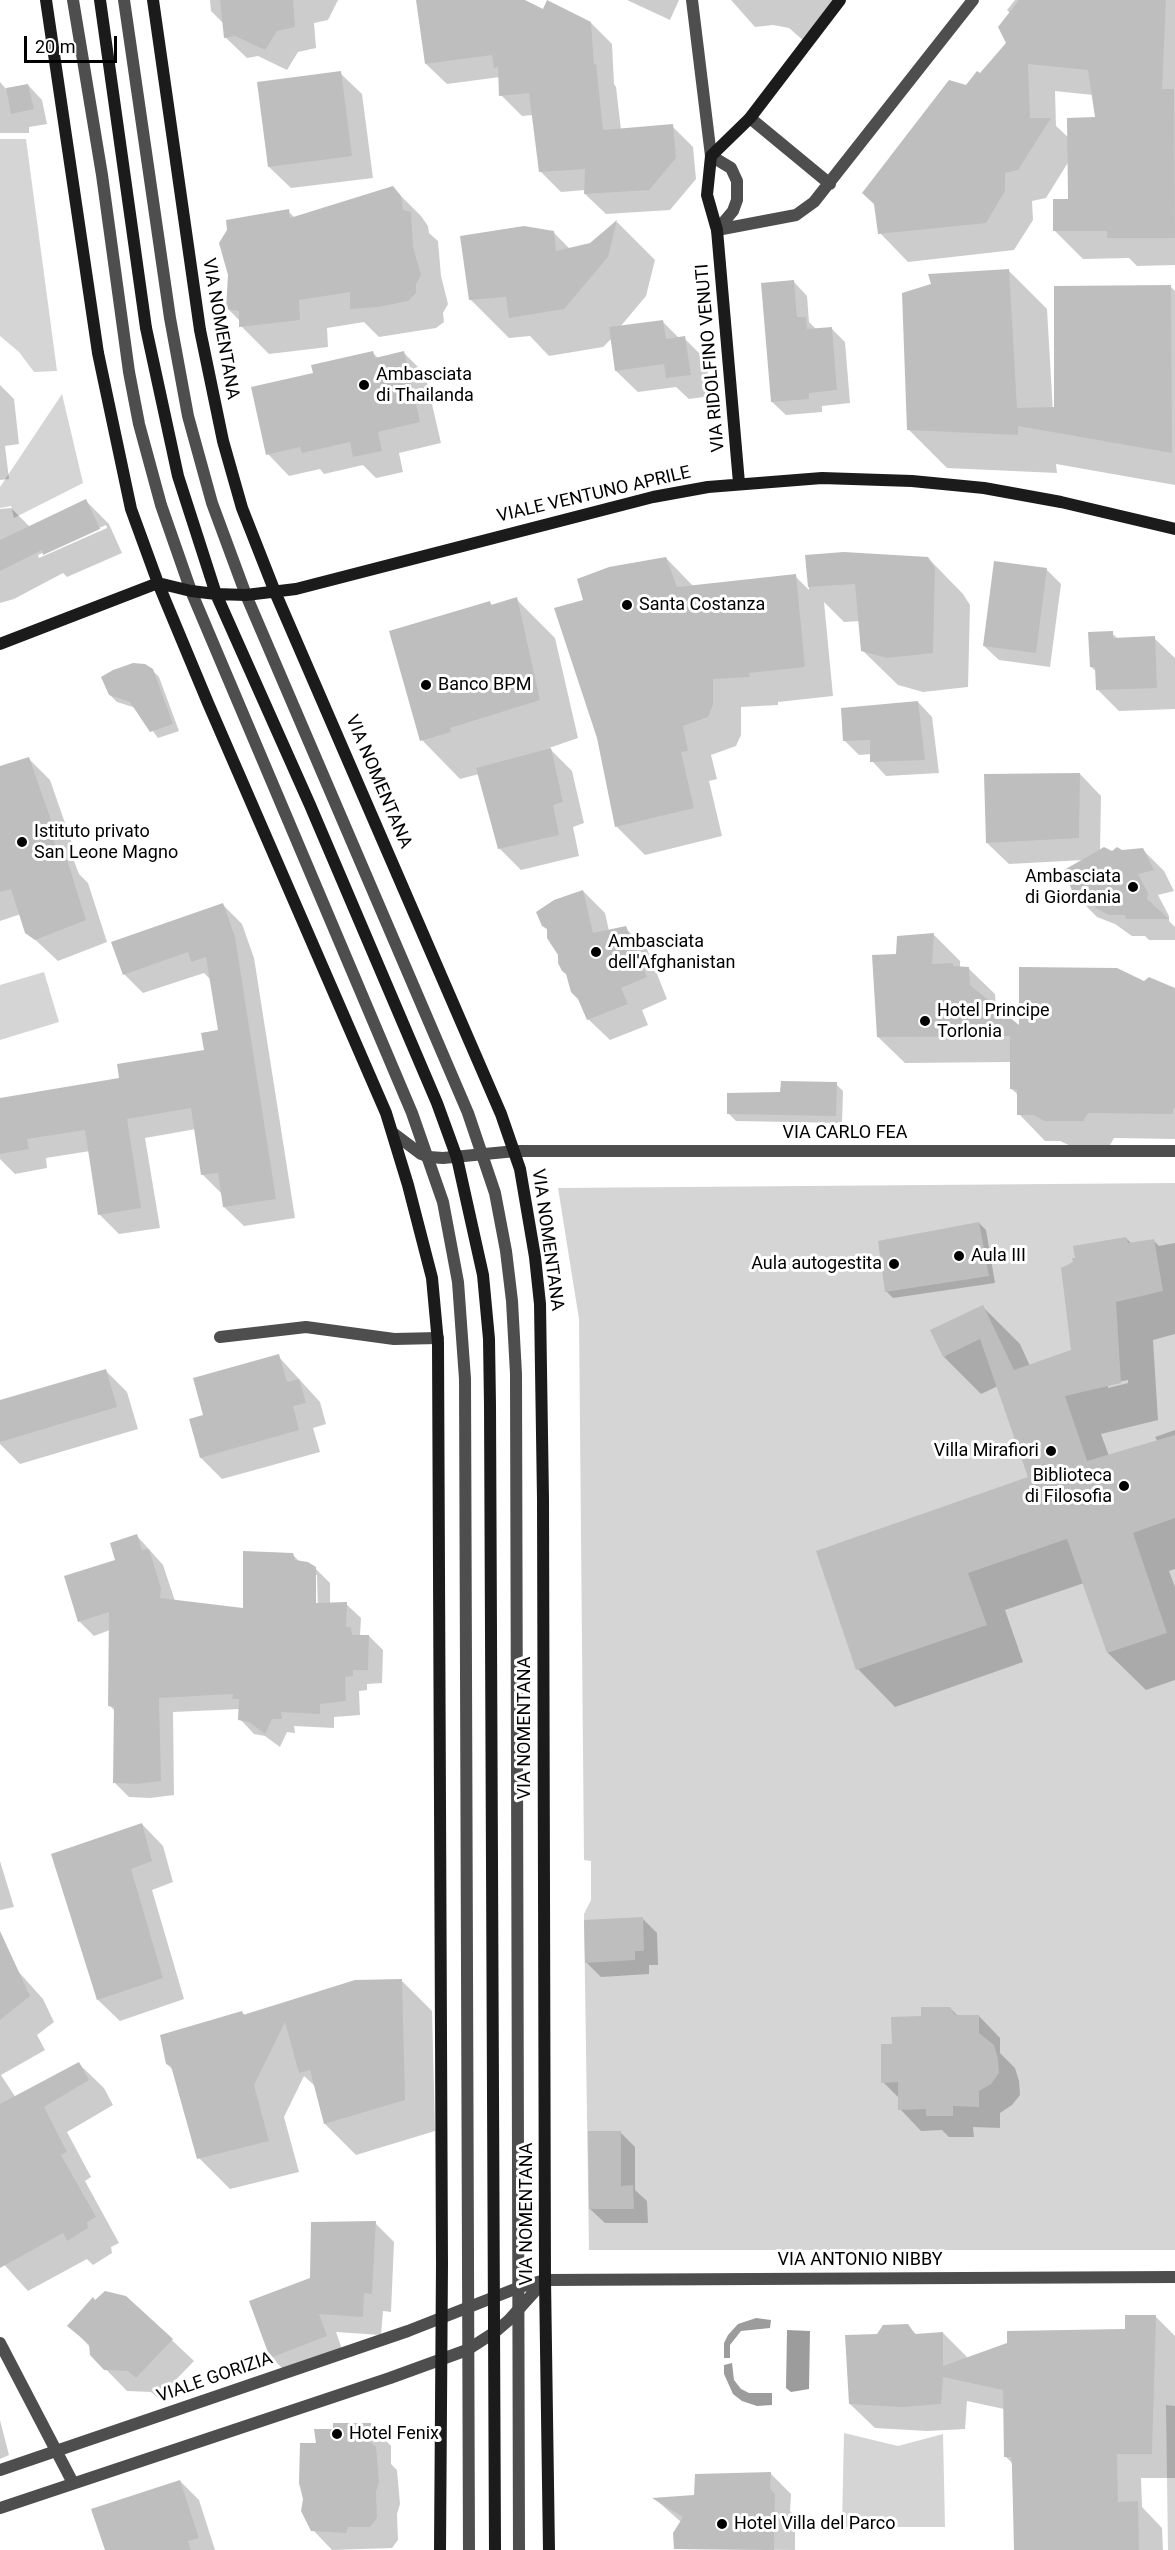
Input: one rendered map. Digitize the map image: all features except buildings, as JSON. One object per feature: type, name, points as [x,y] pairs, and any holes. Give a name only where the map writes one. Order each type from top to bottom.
[{"type":"street","points":[[46,0],[104,389],[131,509],[158,583],[393,1133],[432,1278],[438,1338],[440,2550]]},
{"type":"street","points":[[72,0],[102,175],[121,321],[139,424],[161,505],[191,591],[429,1157],[443,1202],[455,1264],[465,1379],[469,2550]]},
{"type":"street","name":"VIA NOMENTANA","points":[[100,0],[146,328],[178,476],[216,594],[310,805],[437,1103],[457,1158],[478,1245],[489,1339],[495,2550]]},
{"type":"street","name":"VIA NOMENTANA","points":[[124,0],[168,308],[188,416],[212,503],[246,595],[468,1113],[495,1193],[506,1251],[512,1301],[516,1374],[519,2550]]},
{"type":"street","name":"VIA NOMENTANA","points":[[153,0],[200,330],[223,441],[242,508],[275,592],[516,1151],[535,1257],[541,1355],[544,2280],[549,2550]]},
{"type":"street","points":[[692,0],[711,156]]},
{"type":"street","points":[[711,156],[750,118],[840,0]]},
{"type":"street","points":[[717,230],[796,215],[814,202],[973,0]]},
{"type":"street","points":[[750,118],[830,184]]},
{"type":"street","points":[[711,156],[731,168],[737,181],[737,200],[733,211],[717,230]]},
{"type":"street","name":"VIA RIDOLFINO VENUTI","points":[[711,156],[707,195],[717,230],[739,483]]},
{"type":"street","name":"VIALE VENTUNO APRILE","points":[[158,583],[216,594],[246,595],[275,592],[323,583],[623,503],[681,491],[739,483],[854,478],[975,487],[1061,502],[1175,529]]},
{"type":"street","points":[[0,644],[158,583]]},
{"type":"street","points":[[393,1133],[411,1148],[429,1157]]},
{"type":"street","name":"VIA CARLO FEA","points":[[429,1157],[457,1158],[516,1151],[1175,1151]]},
{"type":"street","points":[[220,1337],[306,1327],[394,1339],[438,1338]]},
{"type":"street","name":"VIA ANTONIO NIBBY","points":[[493,2298],[544,2280],[1175,2277]]},
{"type":"street","points":[[0,2508],[467,2350],[495,2332],[544,2280]]},
{"type":"street","name":"VIALE GORIZIA","points":[[0,2470],[441,2319],[493,2298]]},
{"type":"street","points":[[0,2343],[73,2483]]},
{"type":"shaded area","points":[[0,139],[26,139],[57,371],[34,372],[19,352],[0,336]]},
{"type":"shaded area","points":[[62,394],[83,483],[14,518],[11,506],[0,508],[0,487]]},
{"type":"shaded area","points":[[44,972],[59,1022],[0,1040],[0,985]]},
{"type":"shaded area","name":"Villa Mirafiori","points":[[1175,1183],[1175,2250],[589,2250],[584,1914],[591,1900],[591,1861],[584,1860],[579,1319],[558,1188]]},
{"type":"shaded area","points":[[756,2318],[771,2320],[770,2328],[741,2331],[730,2345],[730,2358],[724,2358],[724,2343],[728,2335],[738,2324]]},
{"type":"shaded area","points":[[787,2330],[810,2331],[809,2389],[791,2392],[786,2388]]},
{"type":"shaded area","points":[[732,2363],[734,2380],[741,2389],[749,2393],[772,2393],[772,2405],[757,2406],[742,2401],[733,2394],[724,2374],[724,2365]]},
{"type":"shaded area","points":[[1166,2405],[1175,2406],[1175,2550],[1168,2550]]},
{"type":"shaded area","points":[[844,2433],[898,2446],[943,2434],[945,2527],[842,2527]]},
{"type":"place","name":"Ambasciata di Thailanda","points":[[364,385]]},
{"type":"place","name":"Santa Costanza","points":[[627,605]]},
{"type":"place","name":"Banco BPM","points":[[426,685]]},
{"type":"place","name":"Istituto privato San Leone Magno","points":[[22,842]]},
{"type":"place","name":"Ambasciata di Giordania","points":[[1133,887]]},
{"type":"place","name":"Ambasciata dell'Afghanistan","points":[[596,952]]},
{"type":"place","name":"Hotel Principe Torlonia","points":[[925,1021]]},
{"type":"place","name":"Aula III","points":[[959,1256]]},
{"type":"place","name":"Aula autogestita","points":[[894,1264]]},
{"type":"place","name":"Villa Mirafiori","points":[[1051,1451]]},
{"type":"place","name":"Biblioteca di Filosofia","points":[[1124,1486]]},
{"type":"place","name":"Hotel Fenix","points":[[337,2434]]},
{"type":"place","name":"Hotel Villa del Parco","points":[[722,2524]]}]
